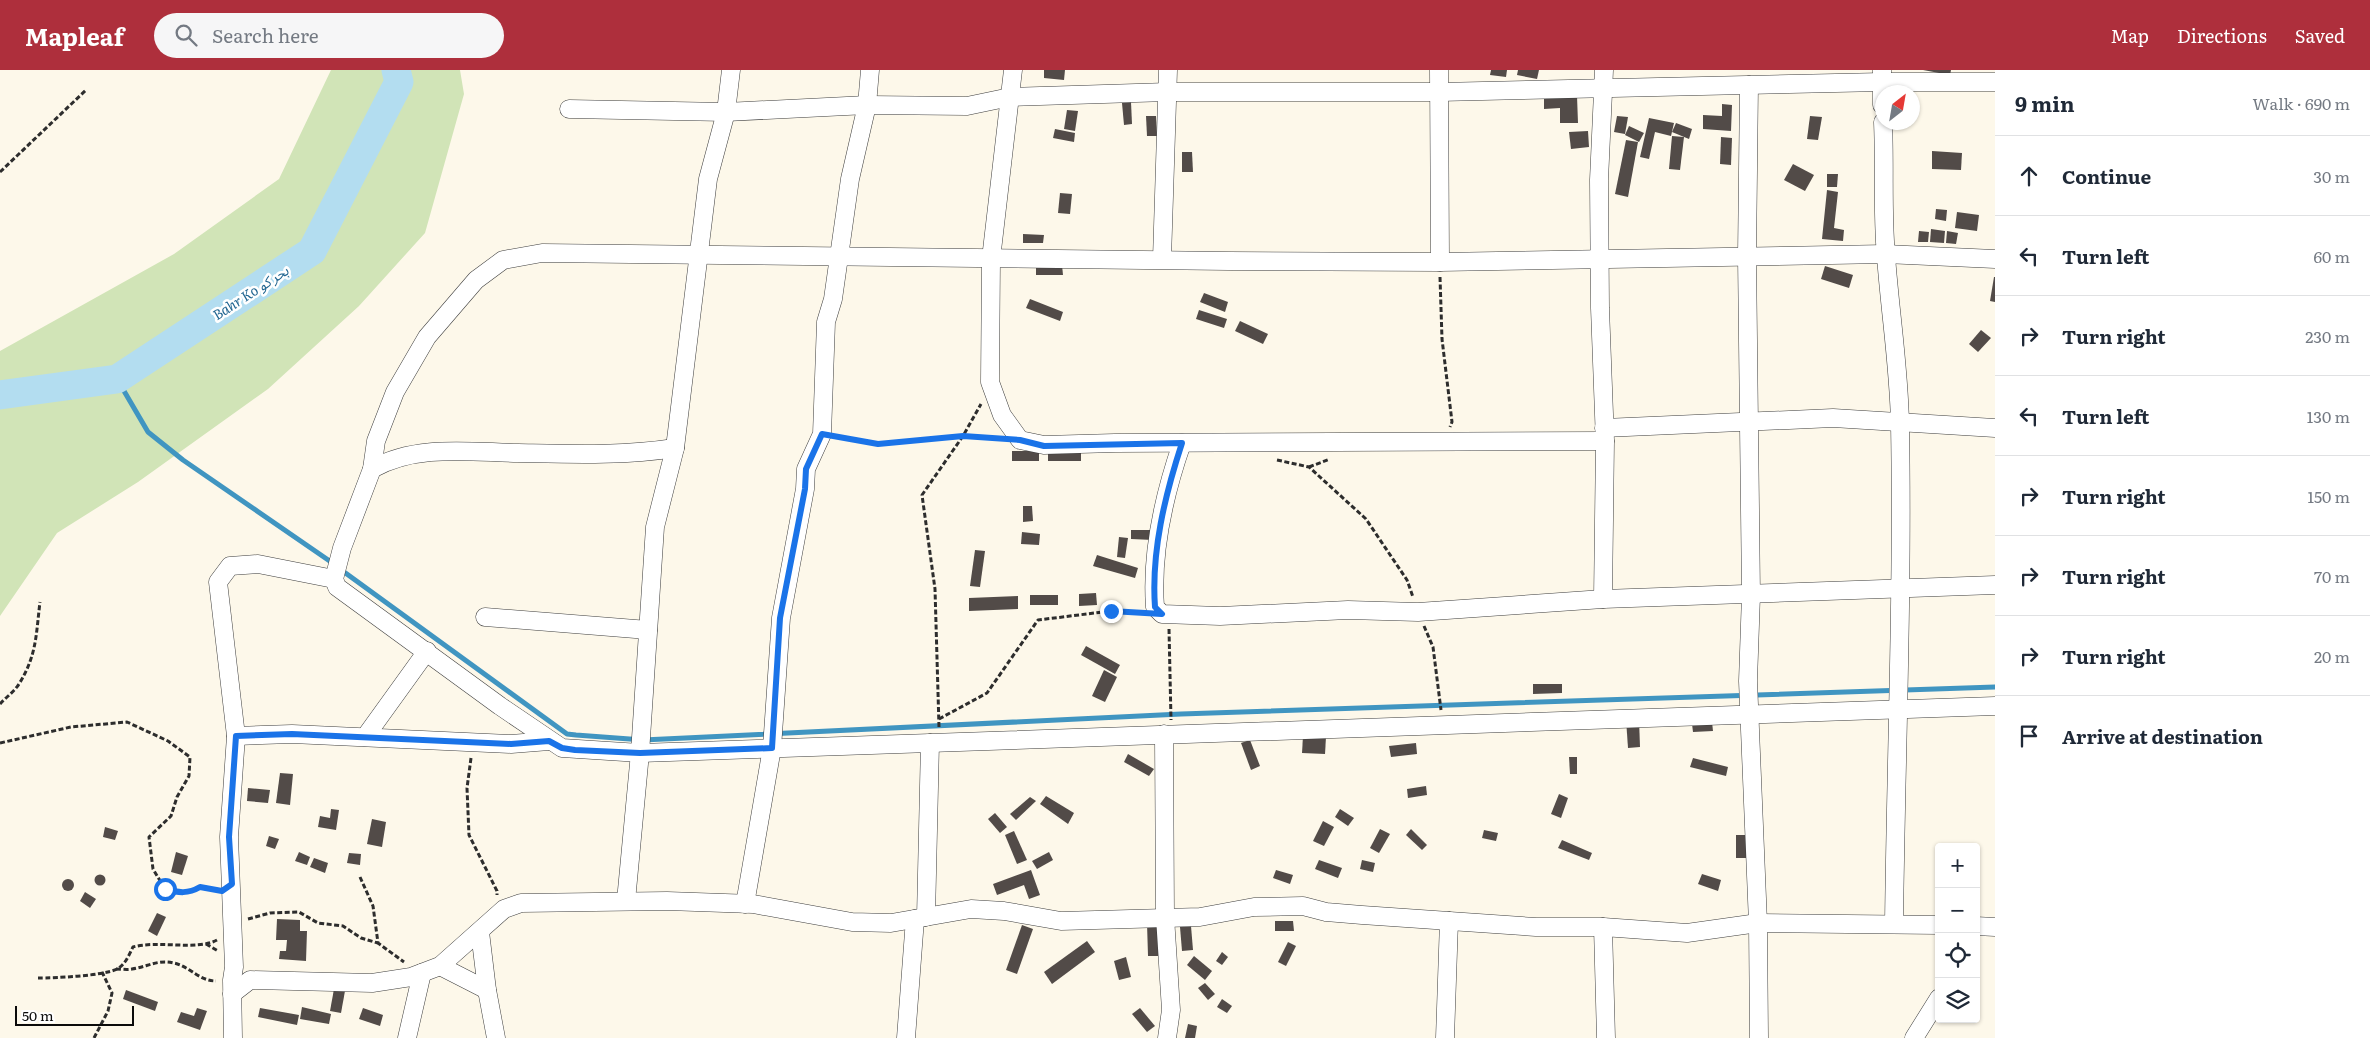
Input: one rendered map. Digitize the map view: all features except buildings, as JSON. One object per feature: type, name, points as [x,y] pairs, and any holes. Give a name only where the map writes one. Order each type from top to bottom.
[{"type":"street","points":[[626,901],[640,753],[656,527],[675,448],[708,179],[726,112],[731,70]]},
{"type":"street","points":[[746,904],[772,748],[780,618],[805,489],[806,469],[822,434],[826,322],[833,299],[850,179],[867,105],[870,70]]},
{"type":"street","points":[[1013,70],[991,259],[990,382],[1002,415],[1020,440],[1044,446],[1182,443],[1442,442],[1604,435],[1748,422],[1833,418],[1995,428]]},
{"type":"street","points":[[1162,259],[1168,70]]},
{"type":"street","points":[[1438,70],[1440,262]]},
{"type":"street","points":[[569,109],[726,112],[867,105],[968,106],[1010,97],[1168,92],[1439,92],[1604,78],[1712,78],[1749,85],[1882,76],[1995,82]]},
{"type":"street","points":[[1603,599],[1604,435],[1599,258],[1599,180],[1604,78]]},
{"type":"street","points":[[1749,85],[1746,256],[1751,595],[1748,716],[1758,923],[1759,1038]]},
{"type":"street","points":[[1883,130],[1885,254],[1897,351],[1900,422],[1901,588],[1894,924]]},
{"type":"street","points":[[1995,259],[1885,254],[1440,262],[542,253],[503,260],[476,280],[427,337],[395,392],[376,441],[372,469],[335,571],[337,586],[549,741],[562,748],[575,750],[640,753],[1164,734],[1513,724],[1648,716],[1748,716],[1995,706]]},
{"type":"street","points":[[1182,443],[1165,498],[1159,533],[1154,596],[1155,607],[1165,614],[1220,616],[1348,610],[1418,612],[1603,599],[1995,586]]},
{"type":"street","points":[[372,469],[395,459],[431,451],[638,454],[675,448]]},
{"type":"street","points":[[233,1038],[232,884],[229,830],[236,736],[218,582],[230,566],[258,564],[335,571]]},
{"type":"street","points":[[485,617],[648,630]]},
{"type":"street","points":[[365,736],[427,652]]},
{"type":"street","points":[[236,736],[292,734],[355,738],[365,736],[511,744],[549,741]]},
{"type":"street","points":[[1164,734],[1165,917],[1171,1010],[1167,1038]]},
{"type":"street","points":[[906,1038],[920,918],[930,742]]},
{"type":"street","points":[[233,980],[372,983],[416,975],[440,966],[511,905],[521,903],[626,901],[746,904],[852,922],[891,923],[971,909],[1004,911],[1061,920],[1200,917],[1254,907],[1303,906],[1326,912],[1536,927],[1603,927],[1687,932],[1758,923],[1935,925]]},
{"type":"street","points":[[1444,1038],[1449,921]]},
{"type":"street","points":[[1603,927],[1606,1038]]},
{"type":"street","points":[[480,932],[486,990],[496,1038]]},
{"type":"street","points":[[440,966],[486,990]]},
{"type":"street","points":[[407,1038],[416,975]]},
{"type":"street","points":[[1914,1038],[1935,1004]]},
{"type":"path","points":[[0,172],[86,90]]},
{"type":"path","points":[[1440,262],[1442,339],[1452,422],[1442,442]]},
{"type":"path","points":[[990,382],[978,411],[963,436],[922,495],[935,589],[939,719],[986,693],[1038,620],[1111,611],[1165,614],[1170,710]]},
{"type":"path","points":[[822,434],[878,444],[963,436],[1020,440]]},
{"type":"path","points":[[1309,467],[1335,457]]},
{"type":"path","points":[[1272,459],[1309,467],[1366,519],[1407,580],[1433,647],[1440,701]]},
{"type":"path","points":[[0,704],[18,686],[32,657],[37,639],[40,602]]},
{"type":"path","points":[[0,743],[71,727],[127,722],[168,741],[190,756],[191,763],[189,776],[177,797],[171,816],[150,837],[153,869],[157,879],[165,889],[179,893],[192,892],[200,887],[222,891],[232,884]]},
{"type":"path","points":[[473,743],[467,788],[469,835],[497,891],[495,918]]},
{"type":"path","points":[[360,877],[373,906],[378,943]]},
{"type":"path","points":[[231,904],[244,922],[270,913],[299,912],[318,923],[343,926],[361,938],[378,943],[397,955],[416,975]]},
{"type":"path","points":[[116,969],[126,961],[133,948],[159,943],[205,944],[222,938]]},
{"type":"path","points":[[38,978],[66,978],[116,969],[132,969],[157,962],[176,963],[192,974],[210,981],[233,980]]},
{"type":"path","points":[[94,1038],[108,1011],[112,993],[102,972]]},
{"type":"green space","points":[[331,70],[460,70],[464,94],[425,233],[359,306],[268,389],[138,482],[57,533],[0,616],[0,351],[174,254],[279,179]]},
{"type":"waterway","name":"Bahr Ko بحر كو","points":[[0,395],[117,379],[312,251],[399,82],[396,70]]},
{"type":"waterway","points":[[117,379],[148,432],[183,460],[334,564]]},
{"type":"waterway","points":[[340,569],[567,734],[643,740],[1181,714],[1995,687]]},
{"type":"route","points":[[165,889],[179,893],[192,892],[200,887],[222,891],[232,884],[229,837],[236,736],[292,734],[355,738],[365,736],[440,742],[511,744],[549,741],[562,748],[575,750],[640,753],[772,748],[780,618],[805,489],[806,469],[822,434],[878,444],[963,436],[1020,440],[1044,446],[1182,443],[1165,498],[1159,533],[1154,596],[1155,607],[1162,614],[1111,611]]}]
